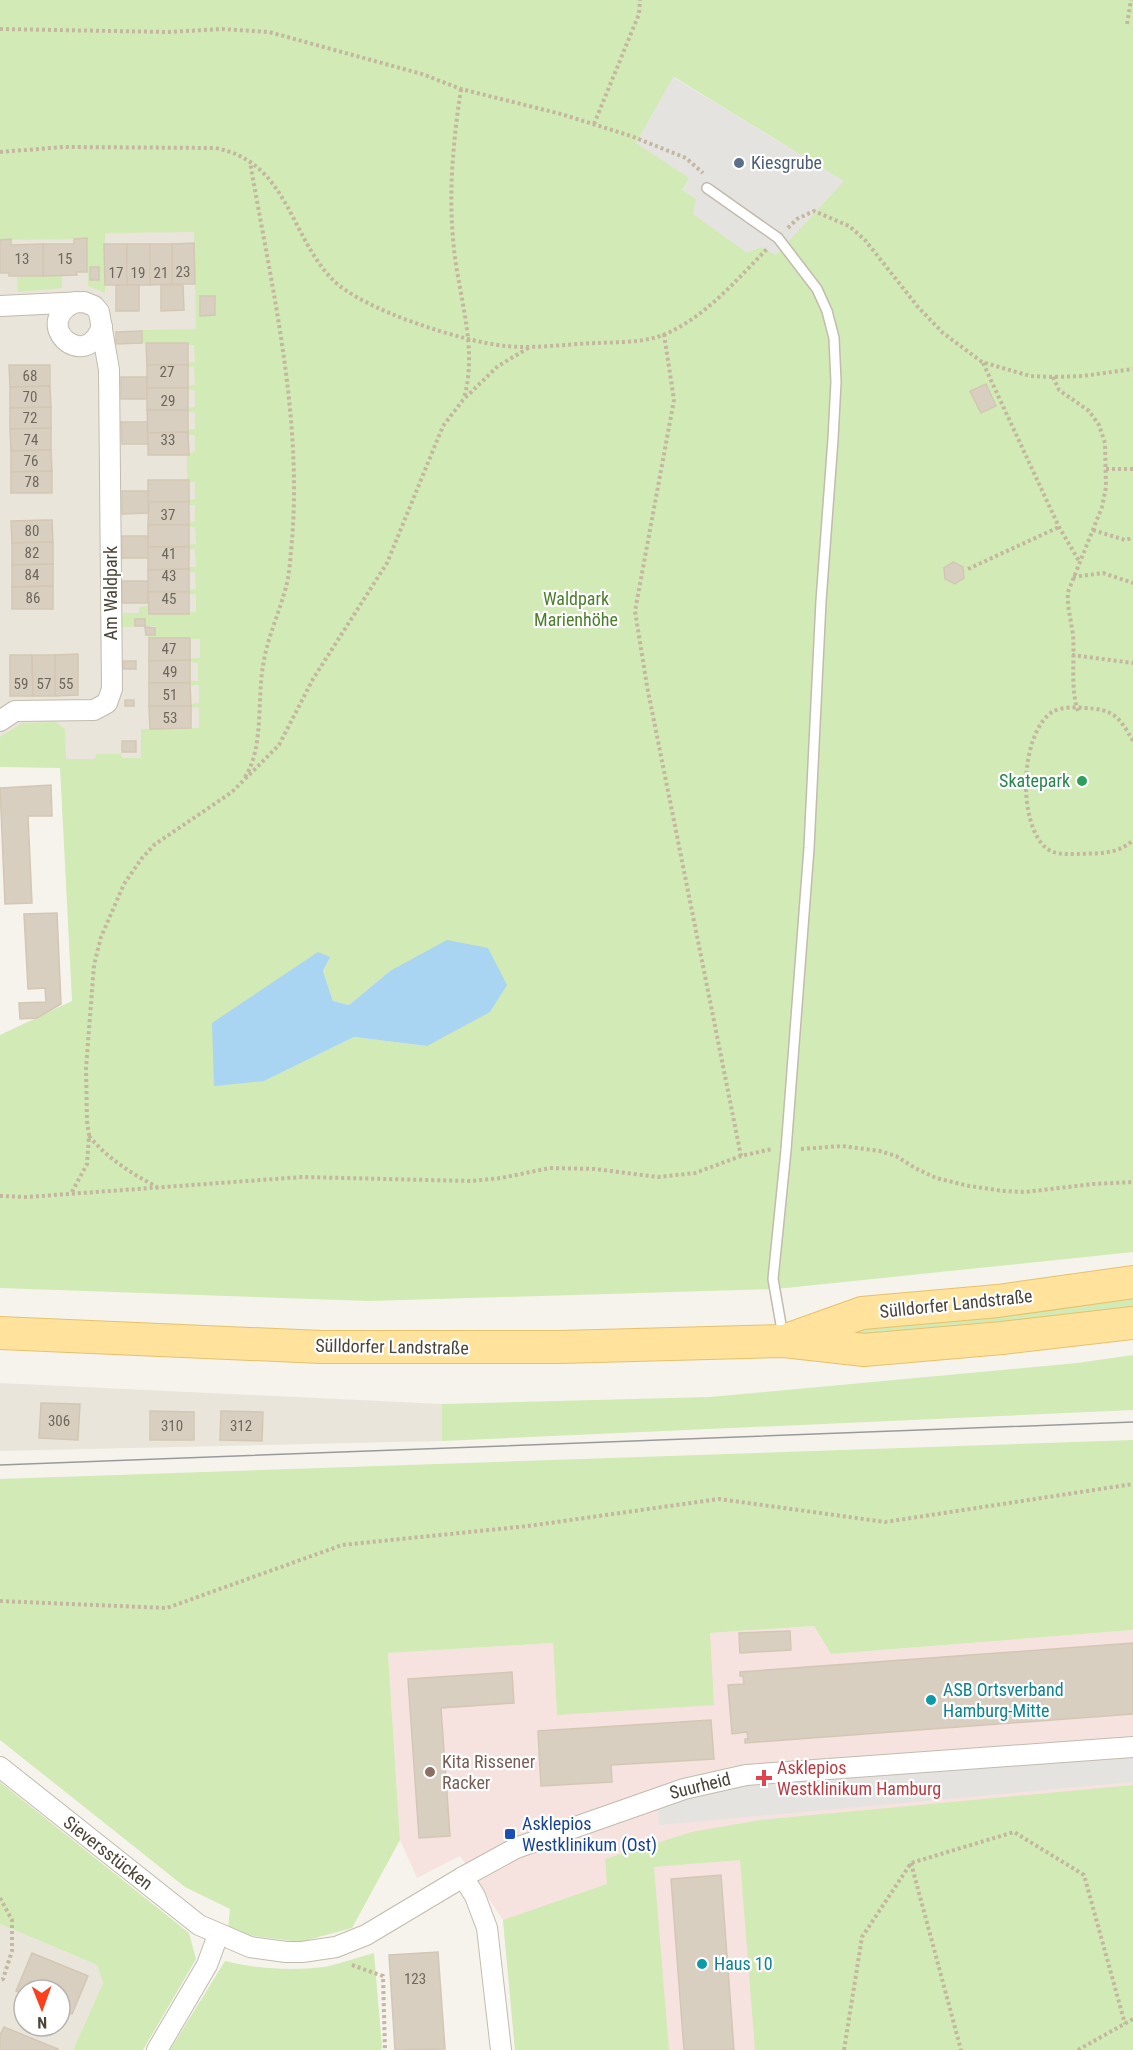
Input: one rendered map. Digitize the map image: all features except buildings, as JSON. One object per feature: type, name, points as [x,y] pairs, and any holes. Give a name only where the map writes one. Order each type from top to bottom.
[{"type":"main road","name":"Sülldorfer Landstraße","points":[[784,1341],[862,1313],[998,1301],[1133,1282]]},
{"type":"main road","name":"Sülldorfer Landstraße","points":[[0,1333],[387,1348],[561,1347],[784,1341],[864,1350],[1002,1338],[1133,1323]]},
{"type":"street","points":[[0,306],[76,302]]},
{"type":"street","points":[[57,326],[61,312],[76,302]]},
{"type":"street","name":"Am Waldpark","points":[[0,722],[15,711],[94,711],[107,703],[112,688],[110,370],[99,312],[94,306],[76,302]]},
{"type":"street","points":[[21,304],[57,326],[62,337],[69,344],[80,346],[92,343],[99,337],[102,326]]},
{"type":"street","points":[[92,343],[110,370]]},
{"type":"street","name":"Suurheid","points":[[463,1877],[516,1848],[640,1803],[684,1788],[746,1775],[1133,1747]]},
{"type":"street","name":"Sieversstücken","points":[[0,1767],[199,1925],[250,1947],[279,1952],[302,1952],[336,1947],[366,1935],[463,1877]]},
{"type":"street","points":[[463,1877],[475,1896],[487,1928],[501,2050]]},
{"type":"street","points":[[157,2050],[207,1965],[218,1935]]},
{"type":"lane","points":[[707,188],[778,238],[817,289],[827,311],[834,338],[836,382],[821,601],[810,838],[786,1150],[773,1280],[784,1341]]},
{"type":"path","points":[[594,124],[639,14],[640,0]]},
{"type":"path","points":[[1127,24],[1131,0]]},
{"type":"path","points":[[0,29],[168,32],[222,29],[270,32],[422,74],[461,89],[594,124],[686,158],[703,172],[707,188]]},
{"type":"path","points":[[461,89],[452,158],[451,202],[454,249],[470,369],[463,400]]},
{"type":"path","points":[[0,152],[64,147],[225,149],[250,161],[268,177],[279,191],[322,267],[346,290],[387,312],[467,338],[503,346],[632,342],[664,334],[678,327],[715,300],[797,219],[814,211],[849,226],[865,240],[918,307],[943,333],[982,362],[1030,376],[1083,376],[1133,369]]},
{"type":"path","points":[[242,782],[254,760],[263,664],[287,585],[294,519],[291,417],[285,365],[250,161]]},
{"type":"path","points":[[664,334],[674,400],[635,611],[650,698],[741,1156]]},
{"type":"path","points":[[71,1193],[87,1164],[89,1135],[86,1068],[92,980],[101,937],[117,898],[137,865],[154,845],[212,806],[242,782],[279,745],[314,679],[387,563],[443,426],[463,400],[498,366],[531,346]]},
{"type":"path","points":[[982,362],[1059,527],[1079,561]]},
{"type":"path","points":[[1053,377],[1059,390],[1089,411],[1099,425],[1105,442],[1106,469],[1102,507],[1068,592],[1067,604],[1073,636],[1072,654],[1078,709]]},
{"type":"path","points":[[1106,469],[1133,469]]},
{"type":"path","points":[[968,569],[1059,527]]},
{"type":"path","points":[[1093,530],[1125,540],[1133,538]]},
{"type":"path","points":[[1073,577],[1102,573],[1133,583]]},
{"type":"path","points":[[1072,654],[1133,663]]},
{"type":"path","points":[[1133,741],[1123,725],[1104,708],[1054,711],[1041,726],[1034,741],[1028,760],[1026,778],[1029,817],[1034,831],[1047,849],[1065,854],[1113,852],[1133,840]]},
{"type":"path","points":[[89,1135],[108,1156],[157,1187]]},
{"type":"path","points":[[0,1196],[27,1197],[302,1177],[471,1181],[501,1178],[550,1168],[595,1169],[658,1177],[696,1173],[765,1149],[786,1150],[842,1146],[880,1151],[896,1156],[915,1168],[944,1180],[1004,1191],[1025,1192],[1133,1182]]},
{"type":"path","points":[[0,1601],[167,1608],[342,1545],[528,1526],[719,1499],[885,1522],[1133,1484]]},
{"type":"path","points":[[844,2050],[862,1937],[911,1863],[1014,1832],[1084,1875],[1125,2024]]},
{"type":"path","points":[[911,1863],[962,2050]]},
{"type":"path","points":[[0,1898],[12,1920],[12,1951],[3,1978],[0,1980]]},
{"type":"path","points":[[336,1947],[350,1964],[383,1976],[386,2050]]},
{"type":"path","points":[[1078,2050],[1133,2019]]},
{"type":"shaded area","name":"Kiesgrube","points":[[673,77],[844,181],[776,255],[761,247],[747,253],[693,214],[696,199],[682,190],[689,178],[636,143]]},
{"type":"shaded area","points":[[225,181],[228,767],[0,767],[0,182]]},
{"type":"shaded area","points":[[0,1383],[442,1404],[442,1441],[0,1451]]},
{"type":"shaded area","name":"Asklepios Westklinikum Hamburg","points":[[814,1626],[831,1654],[1133,1630],[1133,2050],[515,2050],[503,1920],[460,1856],[417,1878],[400,1840],[388,1653],[553,1643],[557,1715],[709,1633]]},
{"type":"shaded area","points":[[1133,1753],[1133,1782],[659,1825],[658,1805],[747,1783]]},
{"type":"shaded area","points":[[0,1924],[97,1965],[103,1983],[73,2050],[0,2050]]},
{"type":"green space","name":"Waldpark Marienhöhe","points":[[0,0],[1133,0],[1133,1252],[776,1289],[369,1301],[0,1288],[0,1035],[72,1001],[60,768],[0,767],[0,737],[22,723],[56,722],[65,729],[66,759],[95,759],[96,754],[121,754],[122,758],[141,758],[141,729],[199,728],[199,708],[189,707],[191,704],[199,703],[199,685],[189,685],[189,681],[198,681],[198,663],[189,662],[189,658],[200,658],[200,639],[148,638],[148,635],[155,635],[155,626],[120,627],[123,613],[139,613],[139,607],[149,606],[150,614],[196,612],[196,594],[188,594],[188,590],[196,589],[195,572],[188,572],[188,567],[196,567],[195,549],[188,550],[188,545],[196,544],[195,527],[188,527],[188,522],[195,522],[195,505],[188,505],[187,500],[195,499],[195,482],[187,482],[187,453],[195,452],[195,435],[187,435],[187,430],[195,429],[195,412],[188,412],[187,408],[195,407],[195,390],[187,390],[187,385],[195,385],[194,367],[187,367],[187,363],[195,362],[194,345],[142,343],[142,330],[196,329],[194,232],[105,233],[105,293],[88,286],[87,239],[0,240]],"holes":[[[674,77],[788,147],[682,190],[689,179]],[[330,957],[323,971],[333,1001],[349,1005],[390,971],[427,1046],[354,1037],[264,1081]]]},
{"type":"green space","points":[[62,272],[62,288],[18,292],[17,273]]},
{"type":"green space","points":[[1133,1295],[1133,1309],[861,1337],[816,1331]]},
{"type":"green space","points":[[1133,1355],[1133,1410],[442,1441],[442,1404],[710,1397],[1077,1363]]},
{"type":"green space","points":[[1133,1440],[1133,1630],[831,1654],[814,1626],[710,1633],[714,1705],[557,1715],[553,1643],[388,1653],[400,1840],[352,1928],[300,1942],[238,1934],[228,1929],[230,1909],[185,1887],[0,1740],[0,1479]]},
{"type":"green space","points":[[0,1782],[189,1933],[196,1959],[143,2050],[73,2050],[103,1983],[97,1965],[0,1924]]},
{"type":"green space","points":[[1133,1785],[1133,2050],[755,2050],[740,1860],[654,1867],[669,2050],[515,2050],[503,1920],[607,1884],[605,1859],[692,1832],[760,1820]]},
{"type":"green space","points":[[374,1953],[381,2050],[170,2050],[225,1961],[249,1966],[299,1969],[330,1966]]},
{"type":"water","points":[[447,940],[488,948],[507,985],[490,1012],[427,1046],[354,1037],[264,1081],[214,1086],[212,1023],[318,952],[330,957],[323,971],[333,1001],[349,1005],[390,971]]},
{"type":"tram line","points":[[0,1465],[1133,1422]]},
{"type":"place","name":"Kiesgrube","points":[[739,163]]},
{"type":"place","name":"Skatepark","points":[[1082,781]]},
{"type":"place","name":"ASB Ortsverband Hamburg-Mitte","points":[[931,1700]]},
{"type":"place","name":"Kita Rissener Racker","points":[[430,1772]]},
{"type":"place","name":"Asklepios Westklinikum Hamburg","points":[[764,1778]]},
{"type":"place","name":"Asklepios Westklinikum (Ost)","points":[[510,1834]]},
{"type":"place","name":"Haus 10","points":[[702,1964]]}]
